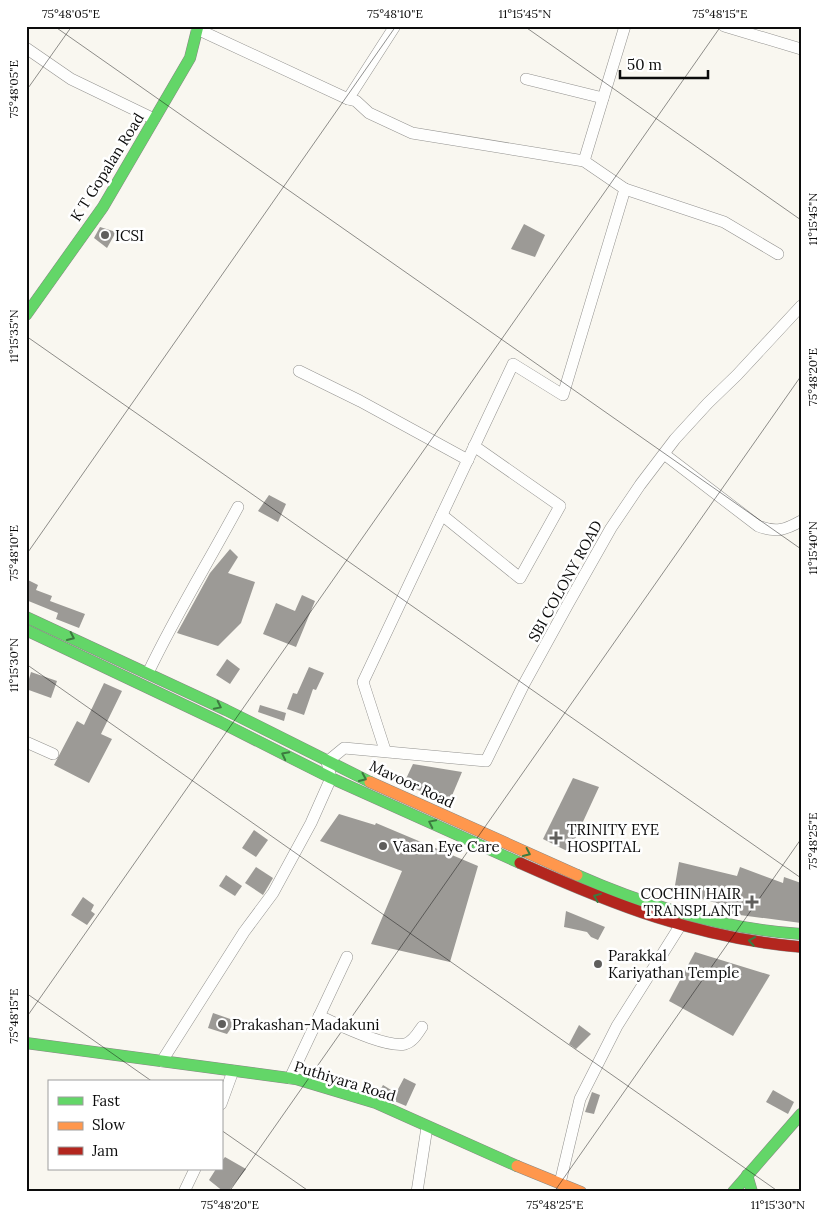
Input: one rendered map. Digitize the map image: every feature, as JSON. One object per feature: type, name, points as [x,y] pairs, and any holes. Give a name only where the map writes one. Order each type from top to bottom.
[{"type":"main road","name":"K T Gopalan Road","points":[[26,315],[103,207],[190,58],[198,28]]},
{"type":"main road","name":"Mavoor Road","points":[[26,617],[148,673],[327,762],[606,888],[714,922],[771,932],[801,934]]},
{"type":"main road","name":"Mavoor Road","points":[[26,630],[212,718],[331,778],[568,886],[680,926],[768,944],[801,947]]},
{"type":"main road","name":"Puthiyara Road","points":[[26,1044],[290,1078],[376,1103],[482,1152],[581,1192]]},
{"type":"main road","points":[[733,1192],[801,1114]]},
{"type":"main road","points":[[747,1176],[752,1192]]},
{"type":"street","points":[[348,100],[395,26]]},
{"type":"street","points":[[584,161],[625,26]]},
{"type":"street","points":[[724,26],[801,49]]},
{"type":"street","points":[[198,28],[348,100],[356,101],[369,113],[412,133],[584,161],[625,189],[724,222],[778,254]]},
{"type":"street","points":[[26,48],[71,79],[154,119]]},
{"type":"street","points":[[526,79],[603,98]]},
{"type":"street","points":[[385,750],[363,682],[513,364],[563,395],[625,189]]},
{"type":"street","name":"SBI COLONY ROAD","points":[[327,762],[344,748],[385,750],[486,761],[524,684],[611,528],[664,454],[708,403],[737,375],[801,306]]},
{"type":"street","points":[[299,371],[360,401],[468,460]]},
{"type":"street","points":[[442,515],[520,578],[560,506],[474,446]]},
{"type":"street","points":[[664,454],[758,526],[769,531],[783,530],[801,521]]},
{"type":"street","points":[[148,673],[176,615],[187,601],[238,507]]},
{"type":"street","points":[[26,742],[54,754]]},
{"type":"street","points":[[162,1061],[244,932],[273,893],[311,823],[331,778],[327,762]]},
{"type":"street","points":[[560,1183],[580,1099],[617,1026],[680,926]]},
{"type":"street","points":[[290,1078],[347,957]]},
{"type":"street","points":[[319,1016],[370,1038],[393,1043],[405,1044],[412,1040],[422,1028]]},
{"type":"street","points":[[222,1101],[233,1070]]},
{"type":"street","points":[[417,1192],[427,1126]]},
{"type":"street","points":[[188,1191],[195,1170]]},
{"type":"building","points":[[524,224],[545,235],[535,257],[511,249]]},
{"type":"building","name":"ICSI","points":[[100,227],[116,232],[107,248],[94,238]]},
{"type":"building","points":[[269,495],[286,504],[278,522],[258,511]]},
{"type":"building","points":[[230,549],[238,557],[228,573],[255,582],[241,623],[218,646],[177,633],[210,573]]},
{"type":"building","points":[[26,579],[38,585],[36,590],[52,596],[50,601],[85,614],[79,628],[56,619],[58,613],[26,600]]},
{"type":"building","points":[[302,595],[315,601],[296,647],[263,634],[276,603],[295,611]]},
{"type":"building","points":[[227,659],[240,669],[230,684],[216,675]]},
{"type":"building","points":[[309,667],[324,673],[316,690],[313,689],[304,715],[287,709],[293,693],[297,694]]},
{"type":"building","points":[[31,672],[57,681],[51,698],[26,689]]},
{"type":"building","points":[[104,683],[122,691],[101,734],[112,739],[89,783],[54,765],[77,721],[84,725]]},
{"type":"building","points":[[260,705],[286,713],[284,721],[258,712]]},
{"type":"building","points":[[413,764],[462,772],[448,805],[404,783]]},
{"type":"building","points":[[573,778],[599,787],[569,852],[543,839]]},
{"type":"building","points":[[339,814],[375,825],[376,823],[478,866],[450,962],[371,944],[402,871],[320,841]]},
{"type":"building","points":[[254,830],[268,840],[256,857],[242,848]]},
{"type":"building","points":[[679,862],[737,876],[740,867],[783,883],[784,877],[801,883],[801,923],[725,913],[727,906],[674,891]]},
{"type":"building","points":[[256,867],[273,878],[263,895],[245,883]]},
{"type":"building","points":[[226,875],[242,886],[235,896],[219,886]]},
{"type":"building","points":[[83,897],[94,905],[91,911],[95,914],[87,925],[71,915]]},
{"type":"building","points":[[566,911],[605,927],[598,940],[591,937],[587,932],[564,927]]},
{"type":"building","points":[[695,952],[770,975],[733,1036],[669,1001]]},
{"type":"building","name":"Prakashan-Madakuni","points":[[213,1013],[236,1021],[227,1034],[208,1028]]},
{"type":"building","points":[[579,1025],[591,1034],[576,1049],[569,1044]]},
{"type":"building","points":[[404,1078],[416,1084],[406,1106],[378,1094],[383,1085],[396,1093]]},
{"type":"building","points":[[773,1090],[794,1102],[788,1114],[766,1102]]},
{"type":"building","points":[[592,1092],[600,1095],[594,1114],[585,1112]]},
{"type":"building","points":[[225,1157],[246,1169],[228,1192],[224,1192],[209,1180],[215,1170],[222,1170],[222,1161]]},
{"type":"traffic: fast","points":[[26,315],[103,207],[190,58],[198,26]]},
{"type":"traffic: fast","points":[[26,617],[226,710],[370,782]]},
{"type":"traffic: fast","points":[[26,630],[220,722],[331,778],[520,863]]},
{"type":"traffic: fast","points":[[577,875],[631,897],[686,914],[743,927],[801,934]]},
{"type":"traffic: fast","points":[[26,1043],[296,1079],[376,1103],[517,1166]]},
{"type":"traffic: fast","points":[[733,1192],[801,1114]]},
{"type":"traffic: fast","points":[[747,1175],[752,1192]]},
{"type":"traffic: slow","points":[[370,782],[577,875]]},
{"type":"traffic: slow","points":[[517,1166],[581,1192]]},
{"type":"traffic: jam","points":[[520,863],[623,906],[691,928],[763,943],[801,947]]},
{"type":"place","name":"ICSI","points":[[105,235]]},
{"type":"place","name":"TRINITY EYE HOSPITAL","points":[[556,838]]},
{"type":"place","name":"Vasan Eye Care","points":[[383,846]]},
{"type":"place","name":"COCHIN HAIR TRANSPLANT","points":[[752,902]]},
{"type":"place","name":"Parakkal Kariyathan Temple","points":[[598,964]]},
{"type":"place","name":"Prakashan-Madakuni","points":[[222,1024]]}]
